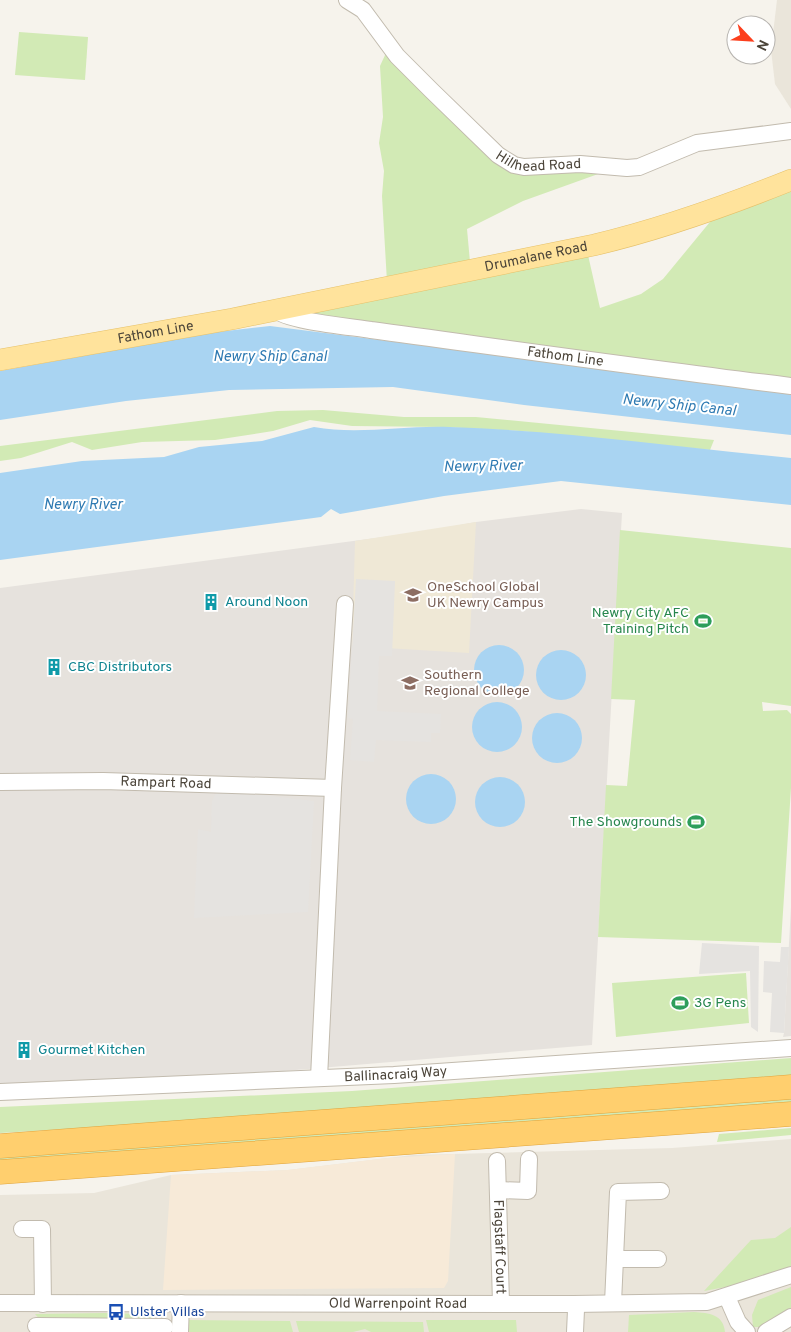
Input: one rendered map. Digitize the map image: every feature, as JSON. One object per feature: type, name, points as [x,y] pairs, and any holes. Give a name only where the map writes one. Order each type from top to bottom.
[{"type":"highway","points":[[0,1146],[791,1087]]},
{"type":"highway","points":[[0,1172],[791,1114]]},
{"type":"main road","name":"Drumalane Road","points":[[276,310],[470,271],[649,232],[711,212],[791,180]]},
{"type":"main road","name":"Fathom Line","points":[[0,360],[276,310]]},
{"type":"street","name":"Hillhead Road","points":[[347,0],[363,10],[397,56],[432,91],[498,155],[514,165],[524,167],[580,164],[626,168],[639,167],[697,143],[791,131]]},
{"type":"street","points":[[336,297],[339,325]]},
{"type":"street","name":"Fathom Line","points":[[276,310],[284,316],[339,325],[622,365],[791,386]]},
{"type":"street","points":[[319,1078],[333,788],[345,604]]},
{"type":"street","name":"Rampart Road","points":[[0,782],[103,781],[333,788]]},
{"type":"street","name":"Ballinacraig Way","points":[[0,1092],[394,1075],[791,1048]]},
{"type":"street","name":"Flagstaff Court","points":[[498,1190],[528,1191],[529,1159]]},
{"type":"street","name":"Flagstaff Court","points":[[497,1161],[501,1303]]},
{"type":"street","points":[[612,1303],[618,1192],[661,1192]]},
{"type":"street","points":[[22,1229],[42,1229],[44,1304]]},
{"type":"street","points":[[615,1259],[658,1259]]},
{"type":"street","name":"Old Warrenpoint Road","points":[[0,1306],[44,1304],[573,1304],[707,1302],[728,1297],[791,1275]]},
{"type":"street","points":[[728,1297],[738,1322],[747,1332]]},
{"type":"street","points":[[36,1326],[170,1330],[174,1304]]},
{"type":"street","points":[[573,1304],[576,1310],[575,1332]]},
{"type":"street","points":[[766,1332],[791,1316]]},
{"type":"shaded area","points":[[777,0],[791,0],[791,109],[775,84],[773,65],[776,65],[775,15]]},
{"type":"shaded area","points":[[581,509],[622,513],[592,1045],[0,1095],[0,588]]},
{"type":"shaded area","name":"OneSchool Global UK Newry Campus","points":[[476,522],[469,653],[352,646],[355,541]]},
{"type":"shaded area","points":[[356,579],[395,581],[392,656],[379,656],[377,711],[441,714],[440,733],[431,733],[431,742],[376,740],[374,762],[350,760],[353,719],[348,718]]},
{"type":"shaded area","points":[[225,791],[314,801],[308,912],[194,918],[198,829],[211,832],[212,801],[216,793]]},
{"type":"shaded area","points":[[791,907],[791,1036],[783,1037],[784,1033]]},
{"type":"shaded area","points":[[702,943],[759,946],[758,1032],[751,1027],[750,971],[699,974]]},
{"type":"shaded area","points":[[781,947],[789,947],[784,1033],[770,1032],[772,993],[763,992],[764,961],[780,962]]},
{"type":"shaded area","points":[[791,1139],[791,1332],[0,1332],[0,1195],[94,1193],[171,1175],[288,1170],[413,1155],[672,1148]]},
{"type":"shaded area","points":[[455,1154],[448,1281],[444,1288],[163,1290],[171,1175],[288,1170],[387,1158]]},
{"type":"green space","points":[[19,32],[88,37],[85,80],[15,75]]},
{"type":"green space","points":[[386,53],[502,159],[612,169],[523,201],[467,229],[470,262],[387,282],[382,196],[384,171],[379,143],[383,117],[380,66]]},
{"type":"green space","points":[[791,185],[791,386],[283,315],[588,255],[600,308],[641,294],[663,279],[719,211]]},
{"type":"green space","points":[[323,410],[404,417],[476,417],[714,440],[710,450],[520,431],[444,427],[352,426],[310,420],[273,431],[215,440],[142,442],[92,450],[72,442],[21,458],[0,461],[0,446],[277,411]]},
{"type":"green space","points":[[620,530],[791,548],[791,706],[762,702],[763,711],[787,710],[791,714],[791,788],[781,943],[598,937],[606,785],[627,786],[635,700],[611,699]]},
{"type":"green space","name":"3G Pens","points":[[746,973],[749,1023],[616,1037],[612,983]]},
{"type":"green space","points":[[791,1058],[791,1075],[118,1126],[0,1133],[0,1107],[352,1091]]},
{"type":"green space","points":[[791,1097],[791,1107],[0,1165],[0,1154]]},
{"type":"green space","points":[[791,1128],[791,1135],[717,1142],[719,1134]]},
{"type":"green space","points":[[791,1227],[791,1267],[752,1282],[704,1291],[751,1240],[775,1238]]},
{"type":"green space","points":[[791,1287],[791,1310],[761,1327],[753,1327],[752,1315],[758,1300]]},
{"type":"green space","points":[[694,1312],[710,1314],[718,1318],[724,1326],[725,1332],[628,1332],[629,1315]]},
{"type":"green space","points":[[35,1314],[150,1314],[155,1318],[147,1324],[43,1323]]},
{"type":"green space","points":[[188,1320],[290,1321],[293,1332],[188,1332]]},
{"type":"green space","points":[[426,1320],[516,1320],[517,1332],[429,1332]]},
{"type":"green space","points":[[296,1321],[423,1322],[424,1332],[371,1332],[365,1329],[353,1332],[299,1332]]},
{"type":"water","name":"Newry Ship Canal","points":[[270,326],[791,392],[791,435],[524,405],[393,387],[229,390],[126,401],[0,420],[0,371],[209,333]]},
{"type":"water","name":"Newry River","points":[[314,427],[348,430],[433,427],[493,429],[791,458],[791,505],[561,481],[444,496],[340,514],[331,509],[321,517],[0,560],[0,473],[82,461],[164,457],[199,447],[262,441]]},
{"type":"water","points":[[494,645],[504,645],[517,652],[524,665],[524,675],[517,688],[504,695],[494,695],[485,691],[478,684],[474,675],[474,665],[478,656],[485,649]]},
{"type":"water","points":[[556,650],[566,650],[579,657],[586,670],[586,680],[579,693],[566,700],[556,700],[547,696],[540,689],[536,680],[536,670],[540,661],[547,654]]},
{"type":"water","points":[[492,702],[502,702],[515,709],[522,722],[522,732],[515,745],[502,752],[492,752],[483,748],[476,741],[472,732],[472,722],[476,713],[483,706]]},
{"type":"water","points":[[552,713],[562,713],[575,720],[582,733],[582,743],[575,756],[562,763],[552,763],[543,759],[536,752],[532,743],[532,733],[536,724],[543,717]]},
{"type":"water","points":[[426,774],[436,774],[449,781],[456,794],[456,804],[449,817],[436,824],[426,824],[417,820],[410,813],[406,804],[406,794],[410,785],[417,778]]},
{"type":"water","points":[[495,777],[505,777],[518,784],[525,797],[525,807],[518,820],[505,827],[495,827],[486,823],[479,816],[475,807],[475,797],[479,788],[486,781]]},
{"type":"place","name":"OneSchool Global UK Newry Campus","points":[[413,595]]},
{"type":"place","name":"Around Noon","points":[[211,602]]},
{"type":"place","name":"Newry City AFC Training Pitch","points":[[703,621]]},
{"type":"place","name":"CBC Distributors","points":[[54,667]]},
{"type":"place","name":"Southern Regional College","points":[[410,683]]},
{"type":"place","name":"The Showgrounds","points":[[696,822]]},
{"type":"place","name":"3G Pens","points":[[680,1003]]},
{"type":"place","name":"Gourmet Kitchen","points":[[24,1050]]},
{"type":"place","name":"Ulster Villas","points":[[116,1312]]}]
